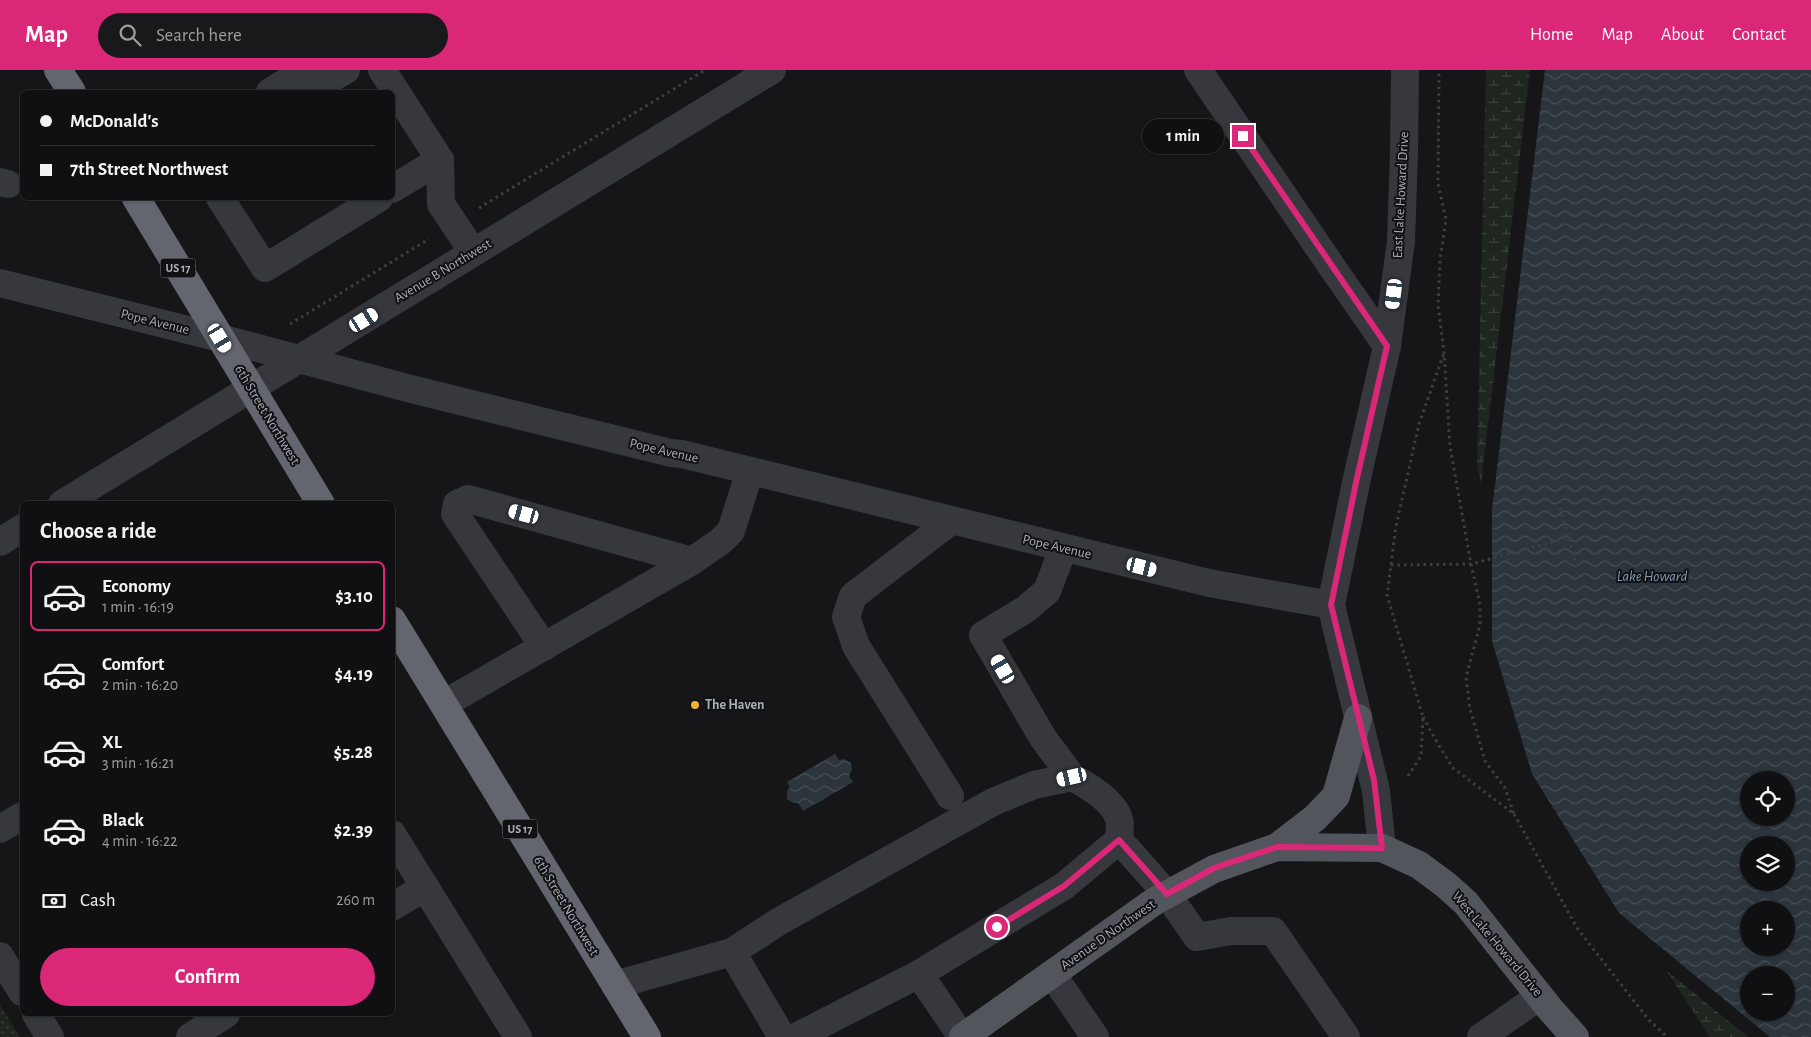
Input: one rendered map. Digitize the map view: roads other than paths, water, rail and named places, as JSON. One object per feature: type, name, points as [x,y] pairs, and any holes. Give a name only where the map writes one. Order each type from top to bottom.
[{"type":"highway","points":[[58,70],[71,90]]},
{"type":"highway","name":"6th Street Northwest","points":[[137,200],[319,501]]},
{"type":"highway","name":"6th Street Northwest","points":[[395,625],[646,1037]]},
{"type":"main road","points":[[1277,847],[1315,818],[1336,796],[1358,718]]},
{"type":"main road","name":"Avenue D Northwest","points":[[962,1037],[1167,894],[1214,868],[1277,847],[1382,848]]},
{"type":"main road","name":"West Lake Howard Drive","points":[[1382,848],[1419,865],[1446,884],[1466,903],[1575,1037]]},
{"type":"street","points":[[273,90],[306,70]]},
{"type":"street","points":[[311,90],[346,70]]},
{"type":"street","points":[[382,70],[395,90]]},
{"type":"street","name":"Avenue B Northwest","points":[[67,501],[772,70]]},
{"type":"street","points":[[1198,70],[1387,346]]},
{"type":"street","name":"East Lake Howard Drive","points":[[1382,848],[1376,791],[1331,605],[1387,346],[1400,241],[1405,70]]},
{"type":"street","points":[[395,90],[440,160],[441,204],[473,252]]},
{"type":"street","points":[[395,187],[440,160]]},
{"type":"street","points":[[221,200],[265,268],[376,200]]},
{"type":"street","name":"Pope Avenue","points":[[0,284],[671,453],[682,454],[1063,549],[1209,583],[1331,605]]},
{"type":"street","points":[[444,704],[692,561],[721,541],[731,531],[750,471]]},
{"type":"street","points":[[544,647],[455,514],[457,504],[468,499],[692,561]]},
{"type":"street","points":[[950,796],[856,646],[846,617],[853,596],[951,521]]},
{"type":"street","points":[[0,542],[20,529]]},
{"type":"street","points":[[1063,549],[1047,591],[1026,609],[983,635],[1043,738],[1072,777],[1095,789],[1110,806],[1119,819],[1119,840],[1167,894],[1197,937],[1231,931],[1273,930],[1346,1037]]},
{"type":"street","points":[[615,985],[732,952],[778,922],[993,802],[1034,785],[1072,777]]},
{"type":"street","points":[[0,829],[20,817]]},
{"type":"street","points":[[395,839],[518,1037]]},
{"type":"street","points":[[796,1037],[919,974],[1064,886],[1119,840]]},
{"type":"street","points":[[395,905],[425,887]]},
{"type":"street","points":[[732,952],[782,1037]]},
{"type":"street","points":[[0,956],[20,989]]},
{"type":"street","points":[[919,974],[962,1037]]},
{"type":"street","points":[[1052,974],[1095,1037]]},
{"type":"street","points":[[1481,1037],[1540,996]]},
{"type":"street","points":[[37,1016],[50,1037]]},
{"type":"street","points":[[190,1037],[223,1016]]},
{"type":"water","name":"Lake Howard","points":[[1545,70],[1811,70],[1811,1037],[1770,1037],[1751,1021],[1795,1021],[1795,966],[1740,966],[1740,1012],[1619,913],[1532,774],[1492,641],[1492,510]]},
{"type":"water","points":[[835,754],[839,760],[844,759],[851,763],[852,770],[849,776],[853,782],[803,811],[798,803],[787,799],[787,791],[790,787],[787,782]]},
{"type":"place","name":"The Haven","points":[[695,705]]}]
